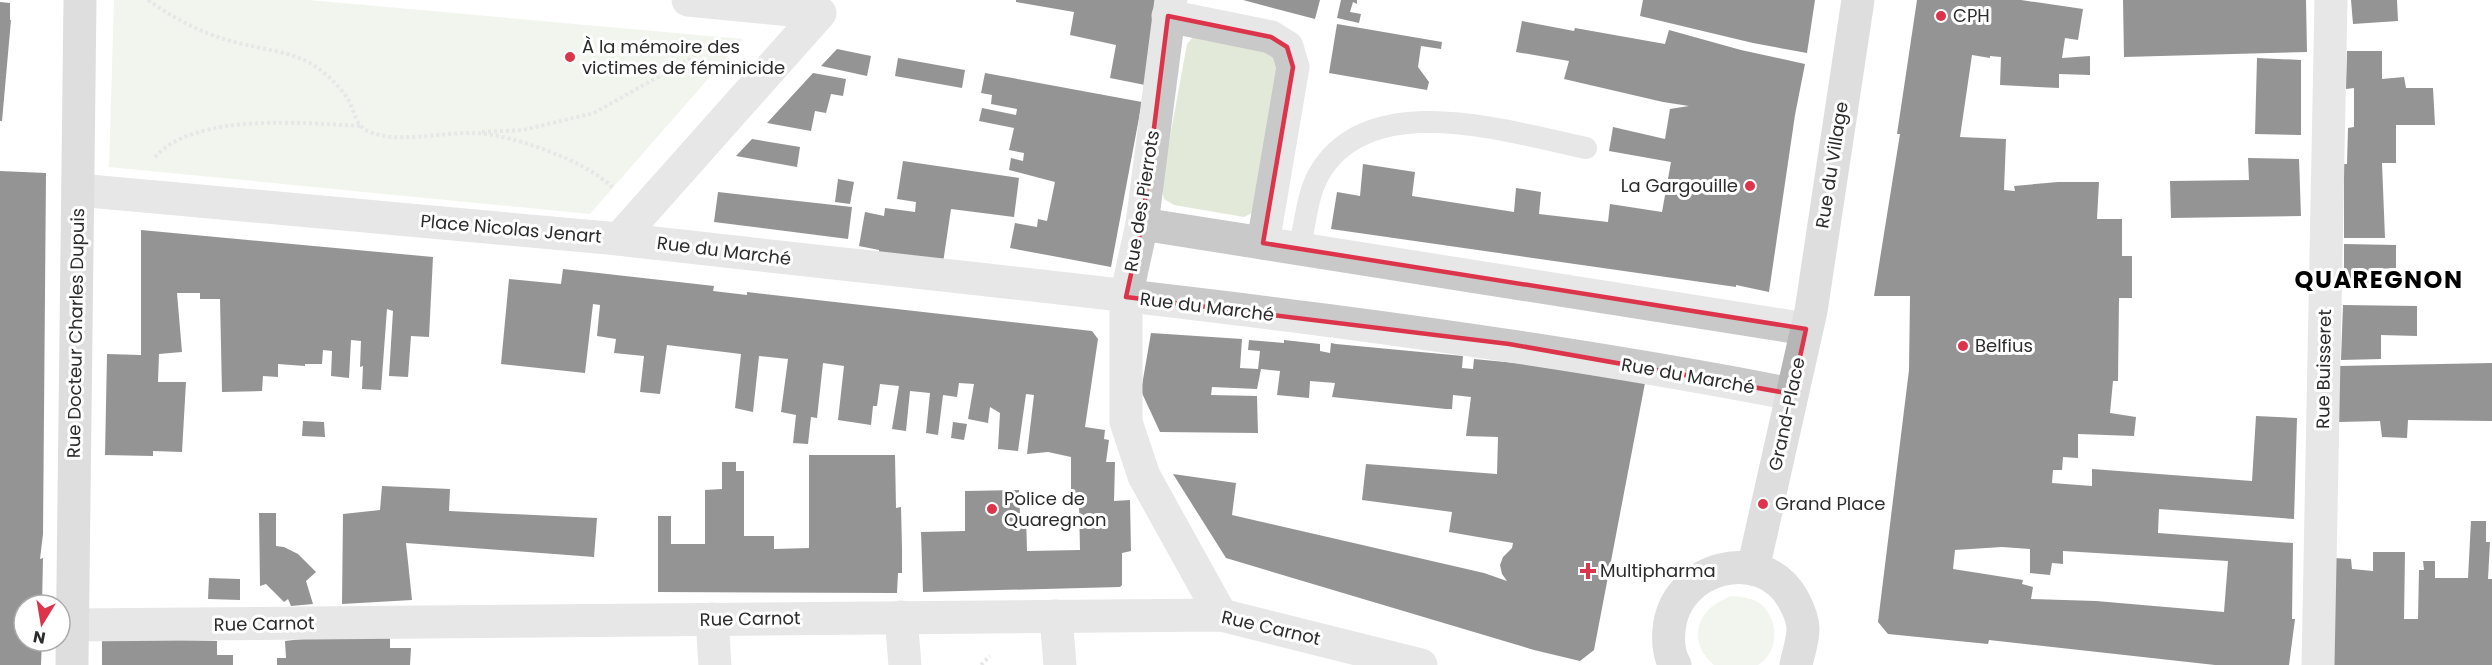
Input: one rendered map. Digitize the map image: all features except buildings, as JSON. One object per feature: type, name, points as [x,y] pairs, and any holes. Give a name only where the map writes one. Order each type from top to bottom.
[{"type":"street","name":"Rue Docteur Charles Dupuis","points":[[72,665],[80,0]]},
{"type":"street","points":[[688,0],[756,6],[827,7]]},
{"type":"street","name":"Rue du Village","points":[[1806,329],[1811,311],[1858,0]]},
{"type":"street","name":"Rue Buisseret","points":[[2318,665],[2331,0]]},
{"type":"street","points":[[629,228],[827,7]]},
{"type":"street","name":"Rue des Pierrots","points":[[1221,615],[1144,476],[1126,422],[1126,297],[1142,224],[1170,8],[1271,37],[1287,47],[1293,67],[1263,243]]},
{"type":"street","name":"Place Nicolas Jenart","points":[[78,190],[629,228]]},
{"type":"street","points":[[1142,224],[1806,329]]},
{"type":"street","name":"Rue du Marché","points":[[629,228],[1126,297],[1509,344],[1792,394]]},
{"type":"street","name":"Grand-Place","points":[[1754,569],[1806,329]]},
{"type":"street","points":[[1675,665],[1668,640],[1670,619],[1678,599],[1692,583],[1711,572],[1732,567],[1754,569],[1779,583],[1789,593],[1799,610],[1803,628],[1798,664]]},
{"type":"street","name":"Rue Carnot","points":[[73,625],[1221,615],[1421,665]]},
{"type":"street","points":[[1056,616],[1060,665]]},
{"type":"street","points":[[901,617],[905,665]]},
{"type":"street","points":[[712,619],[715,665]]},
{"type":"lane","points":[[1299,249],[1306,224],[1309,197],[1319,173],[1337,152],[1362,134],[1403,123],[1450,122],[1586,148]]},
{"type":"path","points":[[148,0],[178,21],[216,37],[283,52],[308,62],[335,82],[349,101],[355,120],[369,132],[404,137],[523,129],[594,113],[688,60],[756,6]]},
{"type":"path","points":[[120,194],[161,149],[195,133],[230,125],[362,126]]},
{"type":"path","points":[[475,133],[507,138],[561,156],[601,176],[629,228]]},
{"type":"highlighted area","points":[[1168,16],[1271,37],[1287,47],[1293,67],[1263,243],[1806,329],[1792,394],[1509,344],[1126,297],[1142,224]]},
{"type":"green space","points":[[114,0],[309,0],[743,39],[590,214],[109,167]]},
{"type":"green space","points":[[1194,36],[1277,53],[1282,71],[1252,213],[1244,217],[1174,205],[1164,199],[1161,186],[1187,44]]},
{"type":"green space","points":[[1732,596],[1749,598],[1760,603],[1772,620],[1773,645],[1765,660],[1758,665],[1714,665],[1700,645],[1699,625],[1704,616],[1720,601]]},
{"type":"place","name":"CPH","points":[[1941,16]]},
{"type":"place","name":"À la mémoire des victimes de féminicide","points":[[570,57]]},
{"type":"place","name":"La Gargouille","points":[[1750,186]]},
{"type":"place","name":"Belfius","points":[[1963,346]]},
{"type":"place","name":"Grand Place","points":[[1763,504]]},
{"type":"place","name":"Police de Quaregnon","points":[[992,509]]},
{"type":"place","name":"Multipharma","points":[[1588,571]]},
{"type":"district","name":"QUAREGNON","points":[[2379,280]]}]
